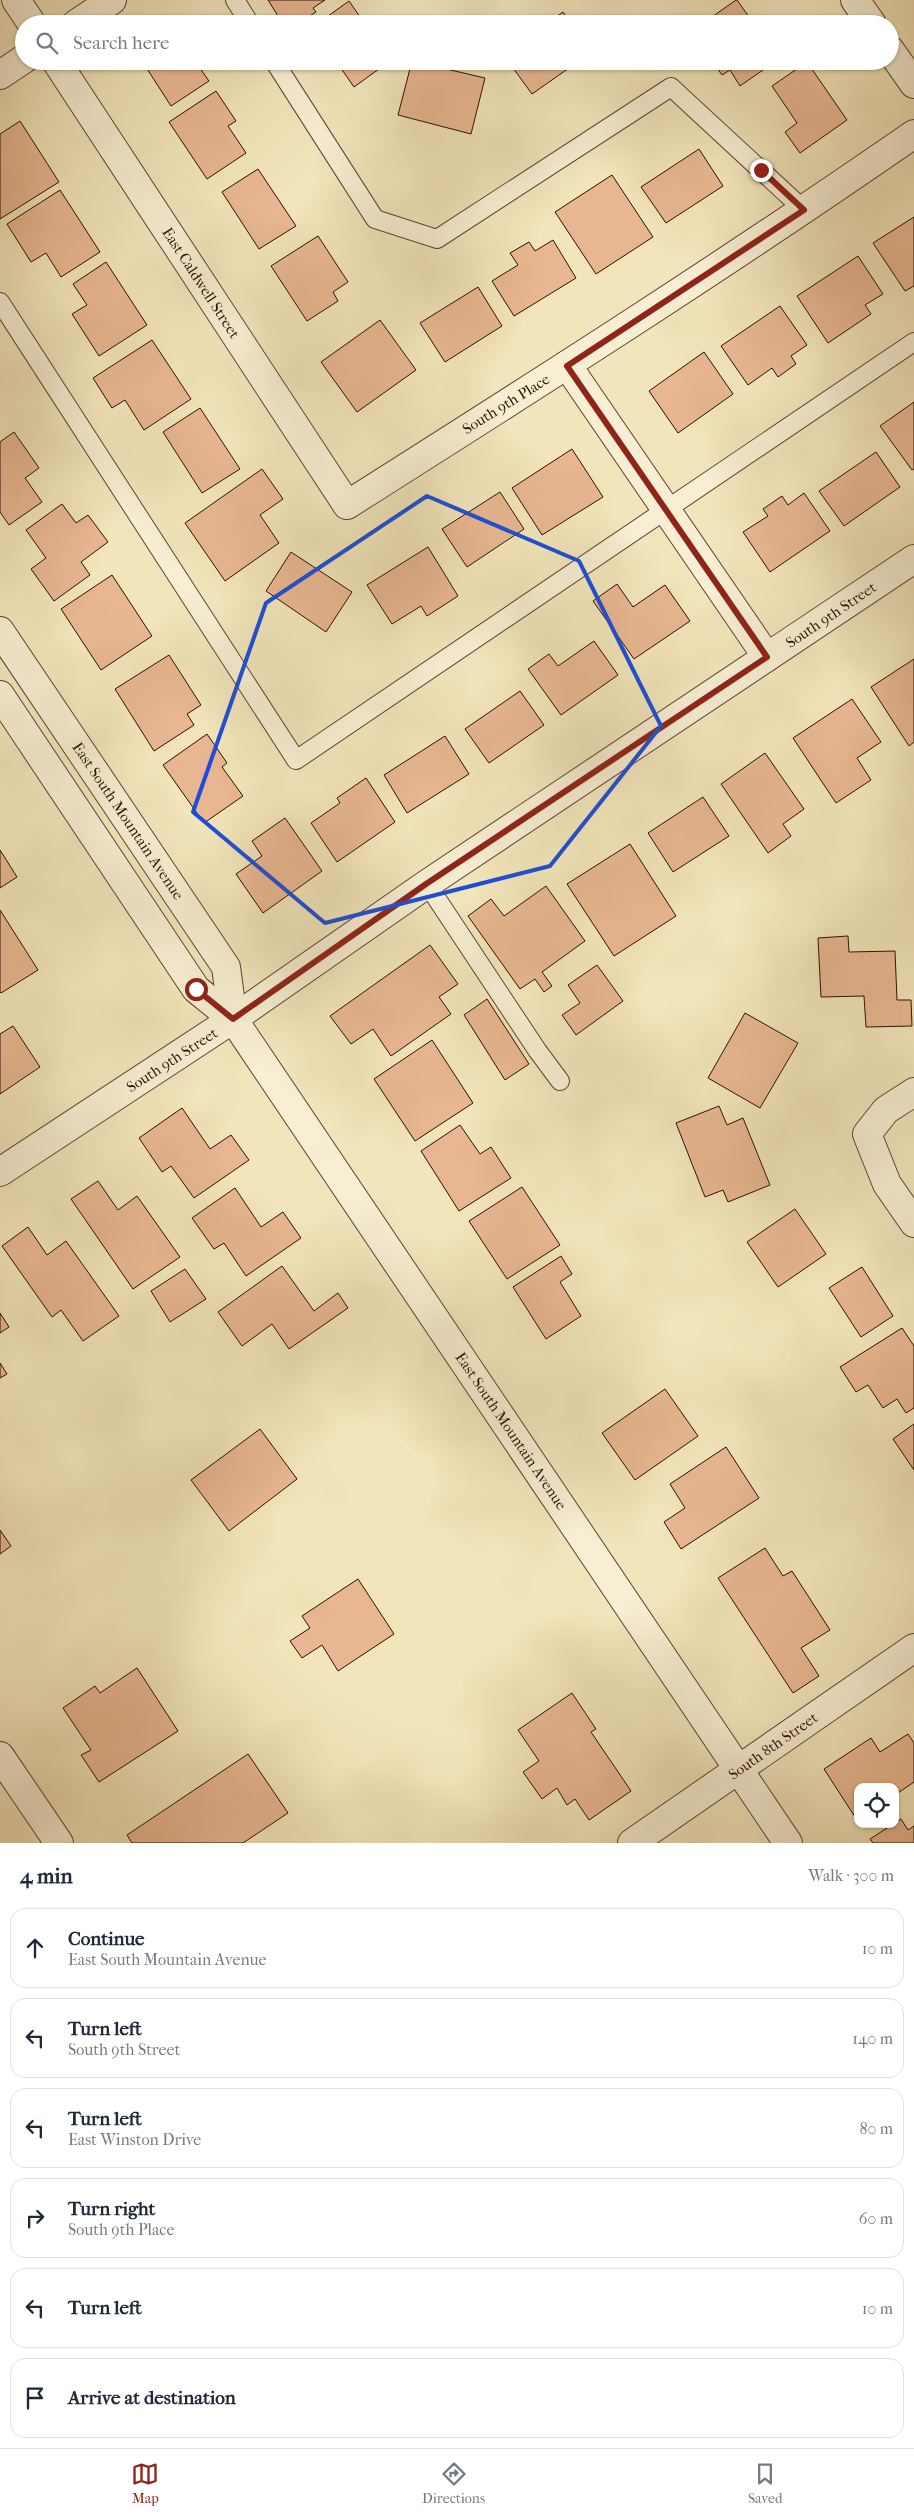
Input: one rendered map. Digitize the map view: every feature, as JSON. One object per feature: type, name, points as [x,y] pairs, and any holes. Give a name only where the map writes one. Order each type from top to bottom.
[{"type":"street","points":[[16,0],[26,15]]},
{"type":"street","points":[[90,15],[112,0]]},
{"type":"street","points":[[855,0],[866,15]]},
{"type":"street","points":[[899,63],[914,84]]},
{"type":"street","points":[[0,75],[15,65]]},
{"type":"street","name":"East Caldwell Street","points":[[62,70],[347,504]]},
{"type":"street","name":"South 9th Place","points":[[347,504],[567,366],[804,210],[914,134]]},
{"type":"street","points":[[567,366],[767,657]]},
{"type":"street","name":"South 9th Street","points":[[0,1172],[233,1019],[426,884],[914,559]]},
{"type":"street","name":"East South Mountain Avenue","points":[[0,631],[226,967],[233,1019]]},
{"type":"street","name":"East South Mountain Avenue","points":[[0,695],[196,989],[233,1019],[788,1843]]},
{"type":"street","points":[[914,1092],[886,1110],[866,1134],[886,1184],[914,1223]]},
{"type":"street","name":"South 8th Street","points":[[632,1843],[914,1648]]},
{"type":"street","points":[[0,1756],[59,1843]]},
{"type":"lane","points":[[235,0],[244,15]]},
{"type":"lane","points":[[280,70],[375,219],[437,239],[671,87],[804,210]]},
{"type":"lane","points":[[0,302],[296,760],[914,342]]},
{"type":"lane","points":[[426,884],[537,1050],[560,1080]]},
{"type":"highlighted area","points":[[427,496],[579,561],[661,726],[550,866],[325,923],[193,812],[266,603]]},
{"type":"building","points":[[268,0],[325,0],[313,8],[316,12],[311,15],[277,15]]},
{"type":"building","points":[[736,0],[748,15],[715,15]]},
{"type":"building","points":[[349,1],[359,15],[330,15]]},
{"type":"building","points":[[148,70],[201,70],[209,81],[171,106]]},
{"type":"building","points":[[342,70],[378,70],[354,87]]},
{"type":"building","points":[[410,70],[451,70],[485,78],[471,134],[398,115]]},
{"type":"building","points":[[515,70],[566,70],[532,94]]},
{"type":"building","points":[[718,70],[730,70],[722,75]]},
{"type":"building","points":[[730,70],[763,70],[740,86]]},
{"type":"building","points":[[795,70],[813,70],[847,120],[800,153],[785,132],[797,123],[772,86]]},
{"type":"building","points":[[216,91],[236,121],[228,126],[246,153],[207,179],[169,122]]},
{"type":"building","points":[[20,121],[59,182],[0,219],[0,134]]},
{"type":"building","points":[[699,149],[723,186],[666,223],[641,187]]},
{"type":"building","points":[[258,169],[296,226],[259,249],[222,192]]},
{"type":"building","points":[[612,175],[653,237],[596,274],[555,212]]},
{"type":"building","points":[[60,190],[100,252],[61,277],[46,253],[31,262],[7,224]]},
{"type":"building","points":[[914,217],[914,286],[905,291],[873,243]]},
{"type":"building","points":[[318,236],[348,282],[333,292],[338,301],[307,321],[271,266]]},
{"type":"building","points":[[553,240],[576,278],[514,316],[492,281],[518,265],[510,253],[529,242],[535,251]]},
{"type":"building","points":[[858,256],[883,294],[865,305],[871,314],[828,343],[797,296]]},
{"type":"building","points":[[106,262],[147,325],[99,356],[72,314],[87,305],[73,284]]},
{"type":"building","points":[[478,287],[502,326],[445,362],[420,323]]},
{"type":"building","points":[[780,306],[807,345],[791,356],[796,364],[778,377],[772,368],[748,385],[721,346]]},
{"type":"building","points":[[380,320],[416,370],[357,412],[321,362]]},
{"type":"building","points":[[152,340],[191,399],[144,430],[125,400],[112,408],[93,378]]},
{"type":"building","points":[[704,352],[733,394],[678,433],[649,391]]},
{"type":"building","points":[[914,402],[914,469],[912,470],[880,426]]},
{"type":"building","points":[[200,408],[240,469],[202,493],[163,432]]},
{"type":"building","points":[[14,432],[39,468],[25,478],[42,502],[9,525],[0,512],[0,442]]},
{"type":"building","points":[[572,449],[603,497],[542,535],[512,488]]},
{"type":"building","points":[[876,452],[900,487],[844,526],[819,491]]},
{"type":"building","points":[[262,469],[283,499],[260,515],[279,543],[225,581],[185,523]]},
{"type":"building","points":[[500,492],[524,529],[467,567],[442,529]]},
{"type":"building","points":[[804,493],[830,531],[770,572],[743,532],[768,516],[763,509],[782,496],[788,505]]},
{"type":"building","points":[[62,504],[76,523],[88,515],[108,542],[81,562],[90,575],[54,601],[31,569],[46,558],[26,530]]},
{"type":"building","points":[[428,547],[458,596],[427,616],[421,606],[392,624],[367,585]]},
{"type":"building","points":[[291,552],[352,592],[326,632],[266,591]]},
{"type":"building","points":[[112,575],[152,636],[101,670],[61,609]]},
{"type":"building","points":[[617,584],[633,607],[665,585],[690,621],[634,659],[593,601]]},
{"type":"building","points":[[594,641],[618,675],[561,715],[528,669],[549,654],[558,666]]},
{"type":"building","points":[[169,655],[201,705],[187,714],[194,725],[154,751],[115,689]]},
{"type":"building","points":[[914,659],[914,742],[909,746],[871,687]]},
{"type":"building","points":[[520,691],[544,725],[489,763],[465,729]]},
{"type":"building","points":[[852,699],[881,742],[857,758],[871,780],[836,803],[793,738]]},
{"type":"building","points":[[207,734],[227,763],[222,767],[243,796],[204,823],[163,765]]},
{"type":"building","points":[[445,736],[469,774],[407,813],[384,775]]},
{"type":"building","points":[[765,753],[804,809],[783,824],[791,836],[768,853],[721,784]]},
{"type":"building","points":[[366,778],[395,822],[337,862],[311,823],[340,803],[337,798]]},
{"type":"building","points":[[703,797],[729,836],[673,872],[648,833]]},
{"type":"building","points":[[285,818],[322,871],[263,913],[236,874],[262,856],[252,841]]},
{"type":"building","points":[[630,844],[676,916],[614,956],[567,884]]},
{"type":"building","points":[[0,850],[17,877],[0,888]]},
{"type":"building","points":[[546,886],[585,941],[542,972],[552,986],[544,992],[535,979],[520,989],[468,916],[491,899],[504,916]]},
{"type":"building","points":[[0,910],[38,970],[1,993],[0,992]]},
{"type":"building","points":[[848,936],[849,952],[895,951],[897,1000],[911,1000],[912,1026],[866,1027],[864,996],[821,997],[818,938]]},
{"type":"building","points":[[430,945],[458,984],[439,997],[451,1014],[391,1056],[373,1029],[351,1044],[330,1016]]},
{"type":"building","points":[[597,965],[623,1001],[576,1035],[562,1015],[580,1003],[568,985]]},
{"type":"building","points":[[487,999],[529,1064],[505,1080],[464,1015]]},
{"type":"building","points":[[745,1013],[798,1043],[760,1108],[708,1078]]},
{"type":"building","points":[[13,1026],[40,1067],[0,1094],[0,1034]]},
{"type":"building","points":[[432,1040],[473,1103],[415,1141],[374,1079]]},
{"type":"building","points":[[719,1106],[727,1125],[743,1118],[770,1185],[728,1202],[723,1190],[705,1197],[676,1123]]},
{"type":"building","points":[[182,1108],[210,1149],[231,1135],[249,1160],[194,1198],[171,1166],[162,1172],[139,1138]]},
{"type":"building","points":[[460,1125],[480,1154],[491,1147],[511,1178],[459,1211],[421,1151]]},
{"type":"building","points":[[98,1181],[118,1210],[137,1196],[180,1257],[133,1289],[71,1199]]},
{"type":"building","points":[[522,1187],[560,1245],[507,1279],[469,1221]]},
{"type":"building","points":[[235,1188],[261,1227],[283,1212],[301,1238],[246,1276],[224,1243],[214,1249],[192,1218]]},
{"type":"building","points":[[795,1209],[826,1254],[778,1287],[747,1242]]},
{"type":"building","points":[[28,1227],[47,1255],[66,1241],[119,1316],[83,1341],[61,1310],[52,1317],[2,1246]]},
{"type":"building","points":[[561,1256],[572,1274],[560,1282],[581,1316],[546,1339],[513,1287]]},
{"type":"building","points":[[282,1266],[314,1311],[338,1293],[348,1308],[289,1349],[272,1324],[242,1346],[218,1312]]},
{"type":"building","points":[[862,1267],[893,1316],[861,1337],[829,1288]]},
{"type":"building","points":[[185,1269],[206,1299],[170,1322],[151,1291]]},
{"type":"building","points":[[0,1313],[9,1327],[0,1333]]},
{"type":"building","points":[[902,1328],[914,1346],[914,1408],[906,1413],[897,1399],[883,1408],[868,1385],[856,1392],[840,1367]]},
{"type":"building","points":[[0,1363],[7,1374],[0,1378]]},
{"type":"building","points":[[665,1389],[698,1436],[635,1480],[602,1433]]},
{"type":"building","points":[[914,1424],[914,1470],[893,1439]]},
{"type":"building","points":[[260,1429],[297,1479],[229,1531],[191,1480]]},
{"type":"building","points":[[726,1447],[759,1498],[681,1549],[664,1522],[685,1508],[670,1484]]},
{"type":"building","points":[[0,1530],[11,1546],[0,1554]]},
{"type":"building","points":[[765,1548],[783,1576],[792,1571],[830,1630],[801,1648],[819,1676],[793,1693],[718,1578]]},
{"type":"building","points":[[358,1579],[394,1634],[338,1671],[322,1645],[302,1658],[290,1641],[310,1628],[302,1616]]},
{"type":"building","points":[[137,1668],[178,1731],[99,1782],[81,1755],[91,1750],[63,1708],[95,1686],[100,1693]]},
{"type":"building","points":[[572,1693],[596,1729],[591,1732],[631,1791],[589,1820],[575,1799],[567,1805],[557,1788],[542,1799],[523,1772],[539,1761],[518,1730]]},
{"type":"building","points":[[908,1734],[914,1743],[914,1782],[899,1792],[899,1783],[854,1783],[854,1815],[824,1769],[871,1738],[880,1752]]},
{"type":"building","points":[[248,1754],[288,1813],[243,1843],[132,1843],[127,1835]]},
{"type":"building","points":[[901,1819],[908,1830],[914,1826],[914,1843],[873,1843],[870,1839],[887,1828],[899,1828],[899,1820]]},
{"type":"route","points":[[196,989],[233,1019],[426,884],[767,657],[567,366],[804,210],[761,170]]}]
